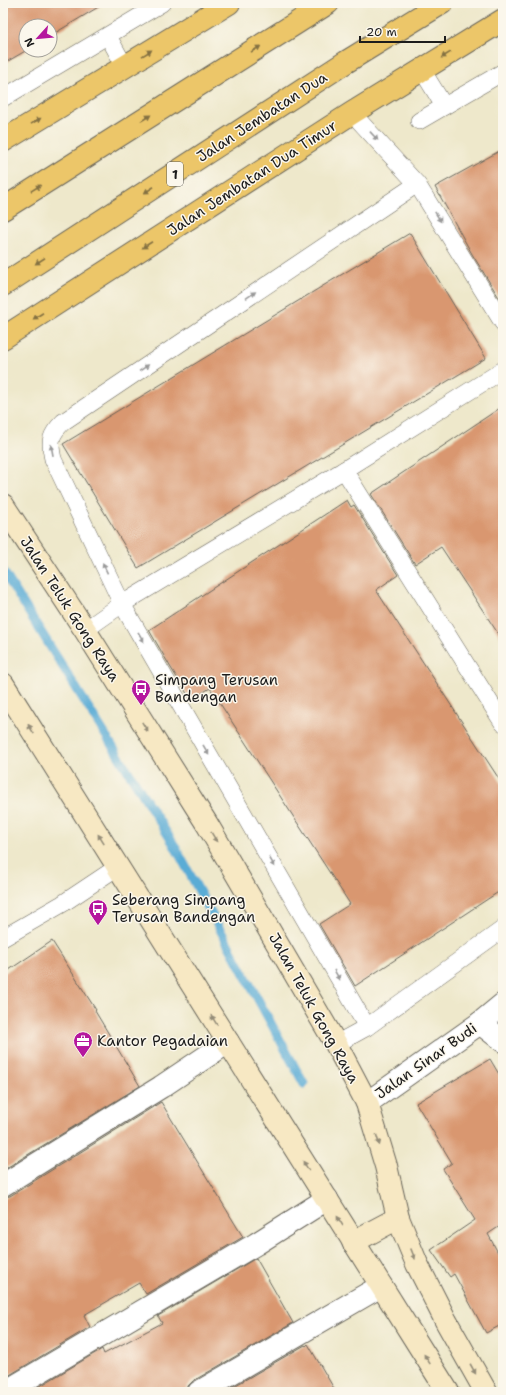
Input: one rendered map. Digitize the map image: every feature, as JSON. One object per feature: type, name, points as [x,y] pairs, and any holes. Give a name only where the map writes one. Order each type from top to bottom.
[{"type":"main road","points":[[3,141],[229,3]]},
{"type":"main road","points":[[3,209],[328,3]]},
{"type":"main road","name":"Jalan Jembatan Dua","points":[[3,285],[346,62],[442,3]]},
{"type":"main road","name":"Jalan Jembatan Dua Timur","points":[[3,338],[352,113],[503,20]]},
{"type":"main road","name":"Jalan Teluk Gong Raya","points":[[3,505],[85,630],[207,824],[336,1044],[367,1103],[386,1166],[398,1218],[417,1264],[446,1321],[486,1392]]},
{"type":"main road","points":[[3,684],[119,866],[380,1286],[448,1392]]},
{"type":"main road","points":[[353,1242],[398,1218]]},
{"type":"street","name":"Jalan Sinar Budi","points":[[367,1103],[480,1023],[503,1004]]},
{"type":"street","points":[[480,1023],[503,1041]]},
{"type":"street","points":[[3,1185],[161,1087],[228,1042]]},
{"type":"street","points":[[5,1392],[256,1244],[327,1199]]},
{"type":"street","points":[[199,1392],[380,1286]]},
{"type":"lane","points":[[3,98],[162,3]]},
{"type":"lane","points":[[108,36],[125,67]]},
{"type":"lane","points":[[422,70],[444,106]]},
{"type":"lane","points":[[419,121],[503,72]]},
{"type":"lane","points":[[352,113],[417,184],[503,323]]},
{"type":"lane","points":[[367,1027],[122,604],[53,459],[50,445],[54,432],[63,422],[417,184]]},
{"type":"lane","points":[[85,630],[122,604],[344,470],[503,370]]},
{"type":"lane","points":[[344,470],[503,723]]},
{"type":"lane","points":[[3,938],[62,904],[119,866]]},
{"type":"lane","points":[[336,1044],[367,1027],[503,929]]},
{"type":"building","points":[[3,3],[105,3],[58,31],[58,18],[18,18],[18,55],[3,64]]},
{"type":"building","points":[[503,149],[503,304],[472,254],[435,187]]},
{"type":"building","points":[[410,233],[486,358],[138,568],[63,444]]},
{"type":"building","points":[[503,406],[503,641],[441,547],[415,564],[371,494]]},
{"type":"building","points":[[347,500],[351,507],[354,505],[398,575],[376,590],[503,785],[503,889],[355,986],[319,924],[350,904],[210,688],[191,700],[149,630]]},
{"type":"building","points":[[52,941],[96,1010],[95,1011],[140,1086],[3,1170],[3,974]]},
{"type":"building","points":[[490,1059],[503,1081],[503,1224],[488,1234],[503,1262],[503,1324],[486,1333],[454,1274],[450,1277],[431,1250],[475,1220],[443,1169],[452,1163],[416,1103]]},
{"type":"building","points":[[161,1102],[243,1237],[146,1294],[139,1283],[84,1315],[90,1327],[3,1379],[3,1197],[10,1196]]},
{"type":"building","points":[[256,1258],[293,1323],[193,1381],[188,1386],[187,1392],[30,1392],[102,1349],[104,1354],[162,1323],[158,1316]]},
{"type":"building","points":[[308,1344],[336,1392],[224,1392],[305,1345],[306,1346]]},
{"type":"waterway","points":[[3,571],[173,843],[304,1084]]},
{"type":"place","name":"Simpang Terusan Bandengan","points":[[141,706]]},
{"type":"place","name":"Seberang Simpang Terusan Bandengan","points":[[98,926]]},
{"type":"place","name":"Kantor Pegadaian","points":[[83,1058]]}]
